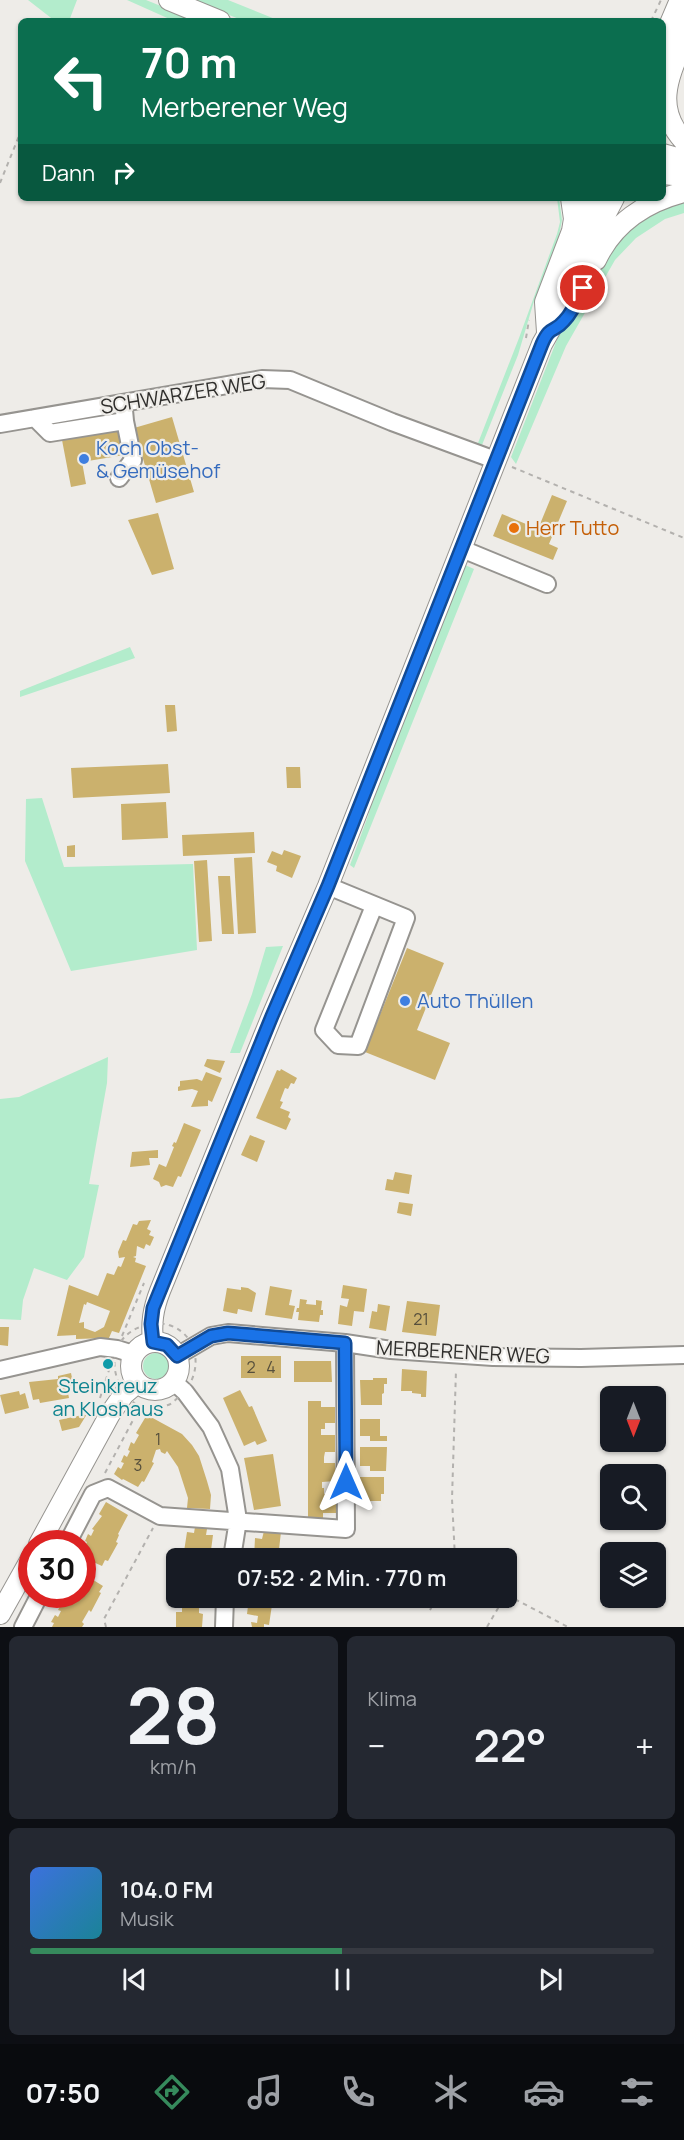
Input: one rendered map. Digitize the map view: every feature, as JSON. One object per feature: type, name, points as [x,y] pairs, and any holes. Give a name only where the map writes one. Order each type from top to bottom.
[{"type":"main road","points":[[169,0],[213,18]]},
{"type":"main road","points":[[661,18],[670,0]]},
{"type":"main road","points":[[666,34],[680,0]]},
{"type":"main road","points":[[666,65],[684,20]]},
{"type":"main road","points":[[684,40],[667,82],[666,101],[673,126],[684,141]]},
{"type":"main road","points":[[666,155],[684,160]]},
{"type":"main road","points":[[666,174],[684,176]]},
{"type":"main road","points":[[666,198],[684,192]]},
{"type":"main road","points":[[547,332],[545,302],[572,231],[574,219],[572,201]]},
{"type":"main road","points":[[547,332],[550,310],[592,201]]},
{"type":"main road","points":[[47,1530],[110,1414],[131,1388],[130,1369],[125,1351],[145,1344],[152,1333],[153,1308],[272,1016],[328,886],[547,332],[563,307],[612,201]]},
{"type":"main road","points":[[547,332],[563,323],[572,311],[600,252],[617,229],[645,206],[659,201]]},
{"type":"main road","points":[[131,1388],[144,1387],[159,1390],[179,1387],[179,1369],[185,1351],[167,1345],[152,1333]]},
{"type":"main road","points":[[0,1614],[18,1582]]},
{"type":"street","name":"SCHWARZER WEG","points":[[0,424],[262,379],[290,380],[495,460]]},
{"type":"street","points":[[119,478],[133,460],[124,422],[124,403]]},
{"type":"street","points":[[35,418],[50,433],[124,422]]},
{"type":"street","points":[[462,549],[547,584]]},
{"type":"street","points":[[328,886],[406,918],[358,1046],[338,1045],[324,1030],[374,906]]},
{"type":"street","name":"MERBERENER WEG","points":[[185,1351],[211,1336],[228,1333],[456,1355],[581,1358],[684,1355]]},
{"type":"street","points":[[74,1530],[93,1494],[108,1488],[160,1516],[346,1529],[345,1343]]},
{"type":"street","points":[[0,1370],[100,1347],[125,1351]]},
{"type":"street","points":[[179,1387],[211,1427],[230,1469],[238,1520],[234,1548]]},
{"type":"street","points":[[22,1627],[32,1608]]},
{"type":"street","points":[[224,1627],[225,1608]]},
{"type":"path","points":[[652,18],[660,0]]},
{"type":"path","points":[[0,183],[18,138]]},
{"type":"path","points":[[526,338],[533,310]]},
{"type":"path","points":[[495,460],[684,538]]},
{"type":"path","points":[[125,1351],[115,1376],[131,1388],[140,1407]]},
{"type":"path","points":[[140,1407],[169,1405],[179,1387],[192,1382],[196,1371],[196,1358],[185,1351]]},
{"type":"path","points":[[454,1548],[452,1499],[456,1355]]},
{"type":"path","points":[[93,1494],[140,1407]]},
{"type":"path","points":[[106,1627],[104,1619],[160,1516]]},
{"type":"path","points":[[517,1602],[568,1627]]},
{"type":"path","points":[[487,1627],[498,1608]]},
{"type":"green space","points":[[28,0],[77,0],[70,18],[51,18]]},
{"type":"green space","points":[[127,0],[146,0],[191,18],[167,18]]},
{"type":"green space","points":[[192,0],[228,0],[273,18],[237,18]]},
{"type":"green space","points":[[684,199],[684,213],[665,219],[636,238],[615,260],[566,346],[516,464],[511,457],[560,332],[581,301],[599,263],[640,214]]},
{"type":"green space","points":[[557,201],[559,201],[562,220],[558,241],[534,301],[518,355],[482,445],[471,444],[311,382],[257,373],[282,372],[307,378],[458,438],[478,443],[519,338],[560,222]]},
{"type":"green space","points":[[465,565],[474,569],[354,868],[350,865],[368,816],[380,773]]},
{"type":"green space","points":[[130,647],[135,658],[20,697],[20,691]]},
{"type":"green space","points":[[42,798],[64,867],[193,864],[197,950],[71,971],[25,861],[26,799]]},
{"type":"green space","points":[[283,946],[240,1053],[230,1053],[252,994],[266,947]]},
{"type":"green space","points":[[108,1057],[107,1083],[89,1184],[99,1185],[84,1257],[67,1280],[34,1268],[23,1300],[21,1320],[0,1319],[0,1099],[19,1097]]},
{"type":"green space","points":[[156,1353],[165,1357],[169,1366],[165,1375],[156,1379],[147,1375],[143,1366],[147,1357]]},
{"type":"building","points":[[172,417],[194,492],[156,503],[134,428]]},
{"type":"building","name":"Koch Obst- & Gemüsehof","points":[[120,430],[124,455],[82,462],[86,484],[71,487],[62,440]]},
{"type":"building","points":[[552,495],[567,501],[549,544],[558,548],[553,560],[493,536],[502,514],[538,529]]},
{"type":"building","points":[[158,513],[174,569],[152,575],[128,520]]},
{"type":"building","points":[[165,705],[175,705],[177,731],[167,732]]},
{"type":"building","points":[[168,764],[170,793],[73,798],[71,768]]},
{"type":"building","points":[[286,767],[300,767],[301,788],[287,788]]},
{"type":"building","points":[[166,802],[168,838],[122,840],[121,804]]},
{"type":"building","points":[[254,832],[255,853],[183,856],[182,835]]},
{"type":"building","points":[[75,845],[75,857],[67,857],[67,846]]},
{"type":"building","points":[[284,850],[301,856],[292,878],[276,871],[277,866],[267,862],[272,851],[282,855]]},
{"type":"building","points":[[252,857],[256,933],[238,934],[234,858]]},
{"type":"building","points":[[207,860],[212,941],[199,942],[194,861]]},
{"type":"building","points":[[218,876],[230,876],[234,934],[222,934]]},
{"type":"building","points":[[407,948],[444,963],[417,1030],[450,1043],[435,1080],[365,1052]]},
{"type":"building","points":[[207,1059],[225,1061],[220,1073],[204,1066]]},
{"type":"building","points":[[281,1069],[297,1078],[288,1089],[285,1088],[280,1101],[283,1102],[280,1108],[290,1112],[288,1117],[291,1119],[286,1130],[256,1118],[277,1070]]},
{"type":"building","points":[[206,1072],[222,1078],[212,1102],[208,1100],[208,1106],[191,1107],[198,1091],[192,1089],[178,1091],[180,1081],[197,1079],[202,1081]]},
{"type":"building","points":[[184,1123],[201,1130],[181,1177],[178,1176],[173,1187],[166,1185],[161,1187],[159,1182],[153,1179],[159,1164],[166,1167],[174,1147],[172,1146],[174,1142],[176,1143]]},
{"type":"building","points":[[250,1135],[265,1141],[257,1162],[241,1155]]},
{"type":"building","points":[[158,1150],[158,1158],[149,1158],[150,1165],[130,1167],[132,1152]]},
{"type":"building","points":[[395,1172],[412,1175],[409,1194],[385,1190],[387,1179],[393,1180]]},
{"type":"building","points":[[399,1202],[413,1204],[411,1216],[397,1213]]},
{"type":"building","points":[[151,1220],[147,1229],[151,1231],[149,1235],[154,1237],[150,1246],[146,1244],[144,1249],[137,1246],[136,1256],[133,1257],[136,1258],[135,1262],[146,1266],[119,1333],[112,1331],[109,1338],[76,1339],[76,1335],[57,1336],[69,1285],[98,1296],[107,1273],[114,1275],[118,1266],[121,1267],[125,1257],[119,1258],[118,1252],[123,1240],[126,1241],[133,1224],[137,1225],[139,1221]],"holes":[[[87,1302],[110,1311],[104,1327],[95,1332],[84,1328],[84,1322],[79,1323],[84,1304],[86,1305]]]},
{"type":"building","points":[[343,1285],[367,1289],[364,1312],[354,1311],[352,1326],[338,1324],[340,1305],[347,1307],[349,1299],[341,1298]]},
{"type":"building","points":[[270,1286],[292,1290],[289,1305],[295,1306],[292,1319],[265,1315]]},
{"type":"building","points":[[241,1287],[256,1293],[252,1312],[238,1309],[237,1314],[223,1311],[227,1288],[241,1290]]},
{"type":"building","points":[[300,1299],[307,1300],[306,1304],[316,1305],[316,1300],[322,1301],[323,1315],[320,1315],[319,1322],[298,1320],[299,1312],[296,1312]]},
{"type":"building","points":[[407,1301],[440,1305],[436,1336],[402,1332]]},
{"type":"building","points":[[378,1304],[390,1306],[386,1331],[369,1328],[372,1311],[377,1312]]},
{"type":"building","points":[[0,1327],[9,1327],[8,1346],[0,1345]]},
{"type":"building","points":[[241,1356],[281,1356],[281,1378],[241,1378]]},
{"type":"building","points":[[294,1361],[331,1361],[332,1382],[294,1382]]},
{"type":"building","points":[[402,1369],[427,1371],[426,1397],[421,1397],[421,1394],[412,1393],[412,1391],[401,1391]]},
{"type":"building","points":[[71,1373],[73,1383],[71,1383],[72,1391],[68,1393],[69,1398],[40,1403],[39,1399],[33,1400],[29,1382],[58,1379],[58,1376]]},
{"type":"building","points":[[373,1378],[387,1378],[382,1394],[382,1405],[361,1405],[360,1380],[373,1380]]},
{"type":"building","points":[[240,1390],[249,1407],[252,1406],[267,1441],[257,1445],[255,1441],[244,1446],[223,1398]]},
{"type":"building","points":[[19,1391],[20,1395],[25,1393],[29,1408],[5,1414],[0,1395]]},
{"type":"building","points":[[308,1401],[321,1401],[321,1407],[335,1407],[335,1423],[325,1423],[325,1429],[321,1429],[321,1435],[335,1435],[335,1452],[325,1452],[324,1463],[335,1463],[336,1481],[322,1482],[322,1488],[324,1488],[324,1494],[336,1493],[336,1513],[323,1513],[323,1522],[308,1521]]},
{"type":"building","points":[[87,1414],[79,1427],[62,1431],[59,1420]]},
{"type":"building","points":[[149,1416],[182,1434],[192,1445],[199,1456],[211,1495],[210,1509],[187,1508],[188,1498],[178,1467],[167,1451],[165,1454],[160,1449],[156,1450],[152,1462],[154,1463],[144,1482],[142,1481],[138,1487],[114,1474],[118,1467],[121,1469],[124,1455],[127,1457],[131,1442],[134,1444],[139,1435],[136,1433],[145,1418]]},
{"type":"building","points":[[360,1419],[380,1419],[380,1436],[387,1436],[387,1441],[370,1441],[370,1436],[360,1436]]},
{"type":"building","points":[[360,1447],[387,1447],[386,1471],[370,1471],[370,1466],[360,1466]]},
{"type":"building","points":[[273,1454],[281,1506],[254,1510],[244,1458]]},
{"type":"building","points":[[360,1477],[384,1477],[384,1494],[381,1494],[381,1501],[364,1501],[364,1494],[360,1494]]},
{"type":"building","points":[[106,1502],[128,1515],[118,1534],[116,1542],[118,1543],[108,1561],[105,1560],[102,1566],[96,1563],[96,1530],[92,1529],[102,1516],[99,1514]]},
{"type":"building","points":[[195,1527],[207,1529],[206,1535],[213,1535],[211,1548],[185,1548],[187,1532],[194,1533]]},
{"type":"building","points":[[264,1531],[281,1532],[279,1548],[254,1548],[255,1538],[262,1539]]},
{"type":"building","points":[[96,1582],[103,1586],[99,1592],[101,1593],[96,1602]]},
{"type":"building","points":[[59,1608],[93,1608],[91,1612],[89,1610],[82,1622],[84,1624],[82,1627],[52,1627],[54,1623],[51,1622],[55,1615],[58,1617],[61,1611],[58,1610]]},
{"type":"building","points":[[182,1608],[199,1608],[199,1613],[203,1614],[202,1627],[176,1627],[176,1612],[182,1612]]},
{"type":"building","points":[[248,1608],[272,1608],[269,1625],[264,1624],[264,1627],[252,1627],[251,1622],[257,1623],[258,1616],[247,1614]]},
{"type":"place","name":"Koch Obst- & Gemüsehof","points":[[84,459]]},
{"type":"place","name":"Herr Tutto","points":[[514,528]]},
{"type":"place","name":"Auto Thüllen","points":[[405,1001]]},
{"type":"place","name":"Steinkreuz an Kloshaus","points":[[108,1364]]},
{"type":"route","points":[[346,1482],[345,1343],[228,1333],[211,1336],[177,1356],[167,1345],[153,1342],[151,1324],[153,1308],[272,1016],[328,886],[547,332],[563,323],[572,311],[583,288]]}]
